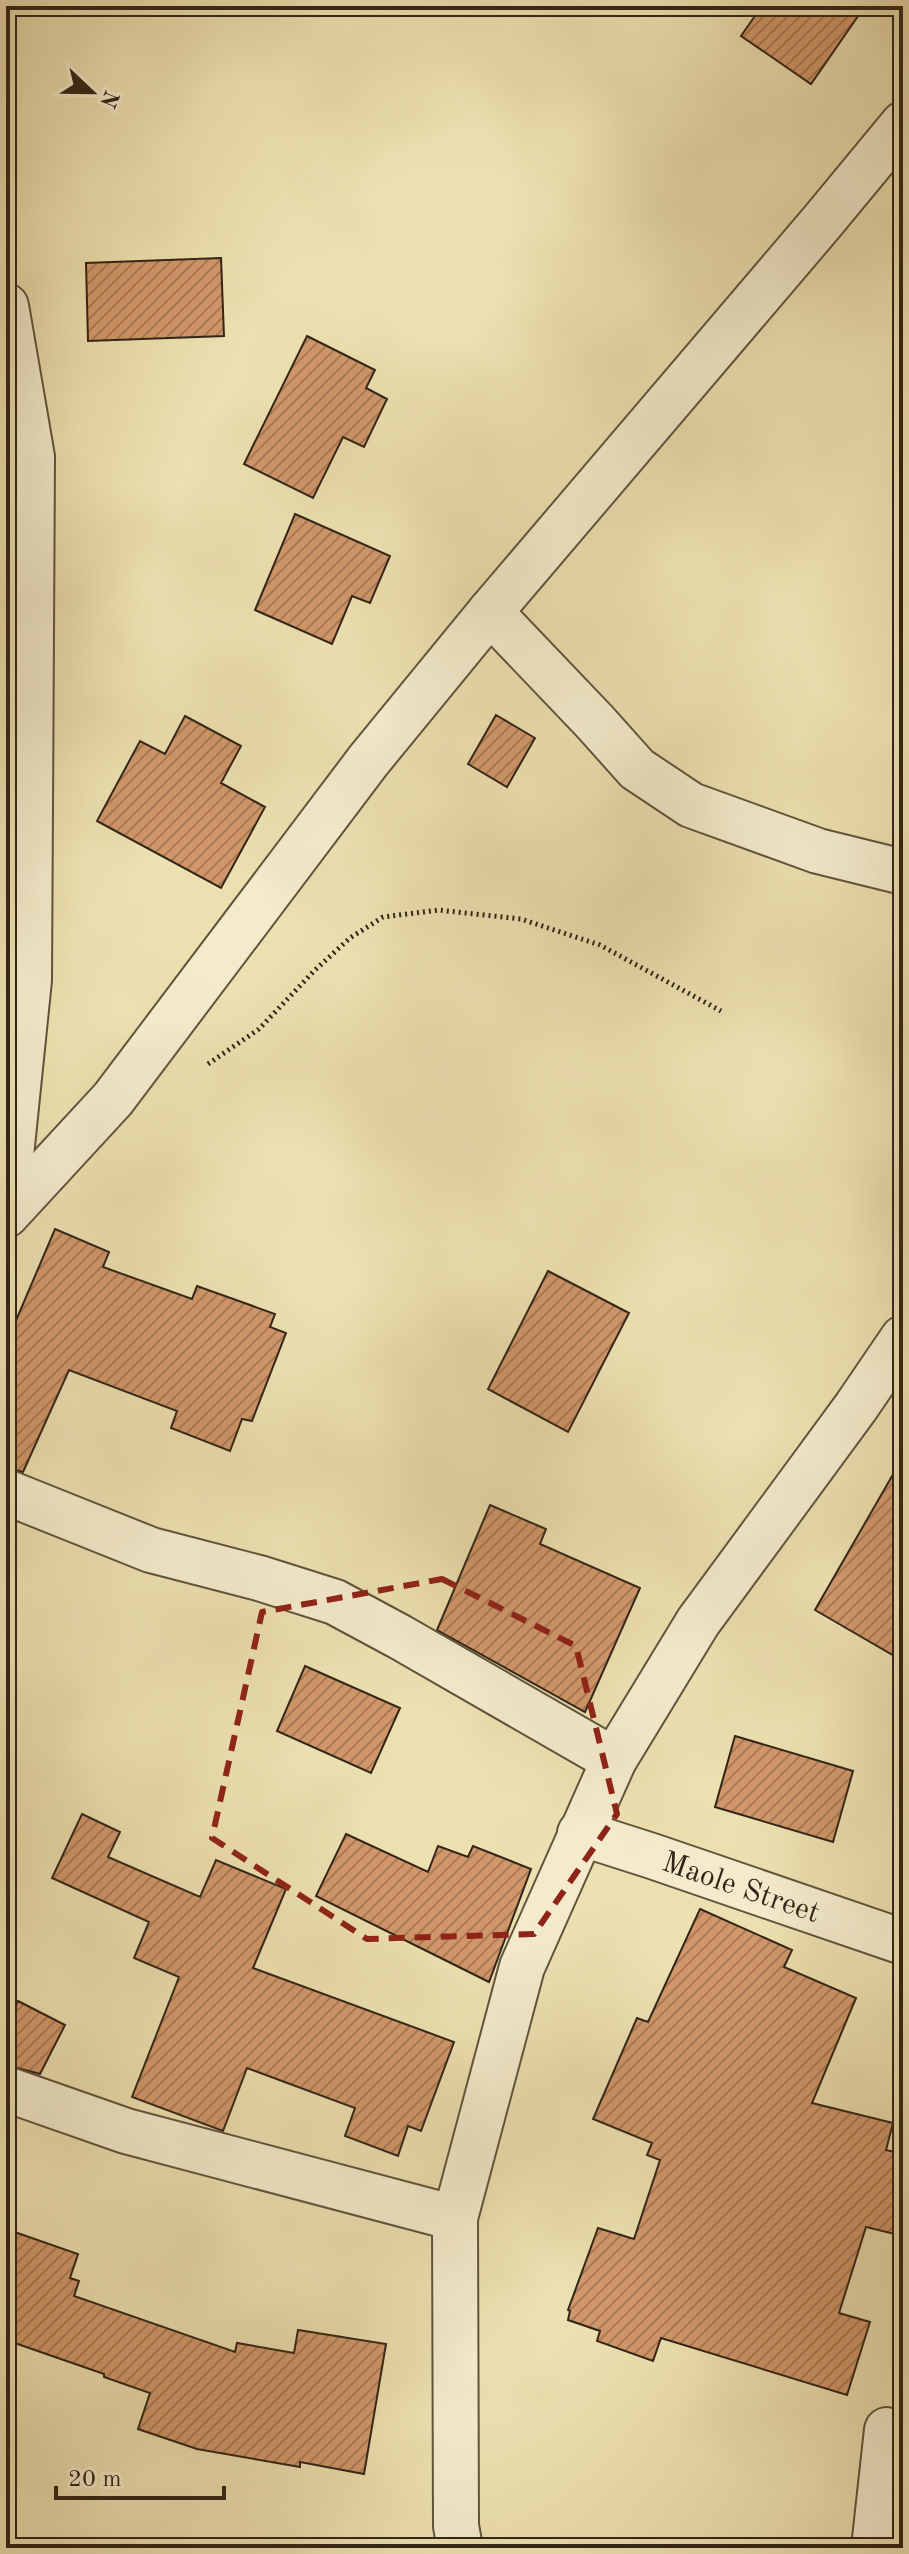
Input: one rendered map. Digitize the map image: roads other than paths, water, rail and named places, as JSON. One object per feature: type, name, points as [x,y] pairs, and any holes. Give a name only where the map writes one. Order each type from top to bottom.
[{"type":"street","points":[[6,1215],[113,1099],[368,761],[490,612],[903,124]]},
{"type":"street","points":[[6,306],[32,457],[32,489],[29,980],[6,1204]]},
{"type":"street","points":[[490,612],[637,769],[691,805],[818,851],[903,872]]},
{"type":"street","points":[[460,2548],[456,2526],[455,2218],[522,1967],[614,1760],[698,1622],[847,1420],[903,1338]]},
{"type":"street","points":[[6,1492],[151,1550],[259,1578],[335,1602],[614,1760]]},
{"type":"street","name":"Maole Street","points":[[580,1833],[903,1942]]},
{"type":"street","points":[[6,2089],[126,2131],[455,2218]]},
{"type":"street","points":[[874,2548],[887,2430]]}]
